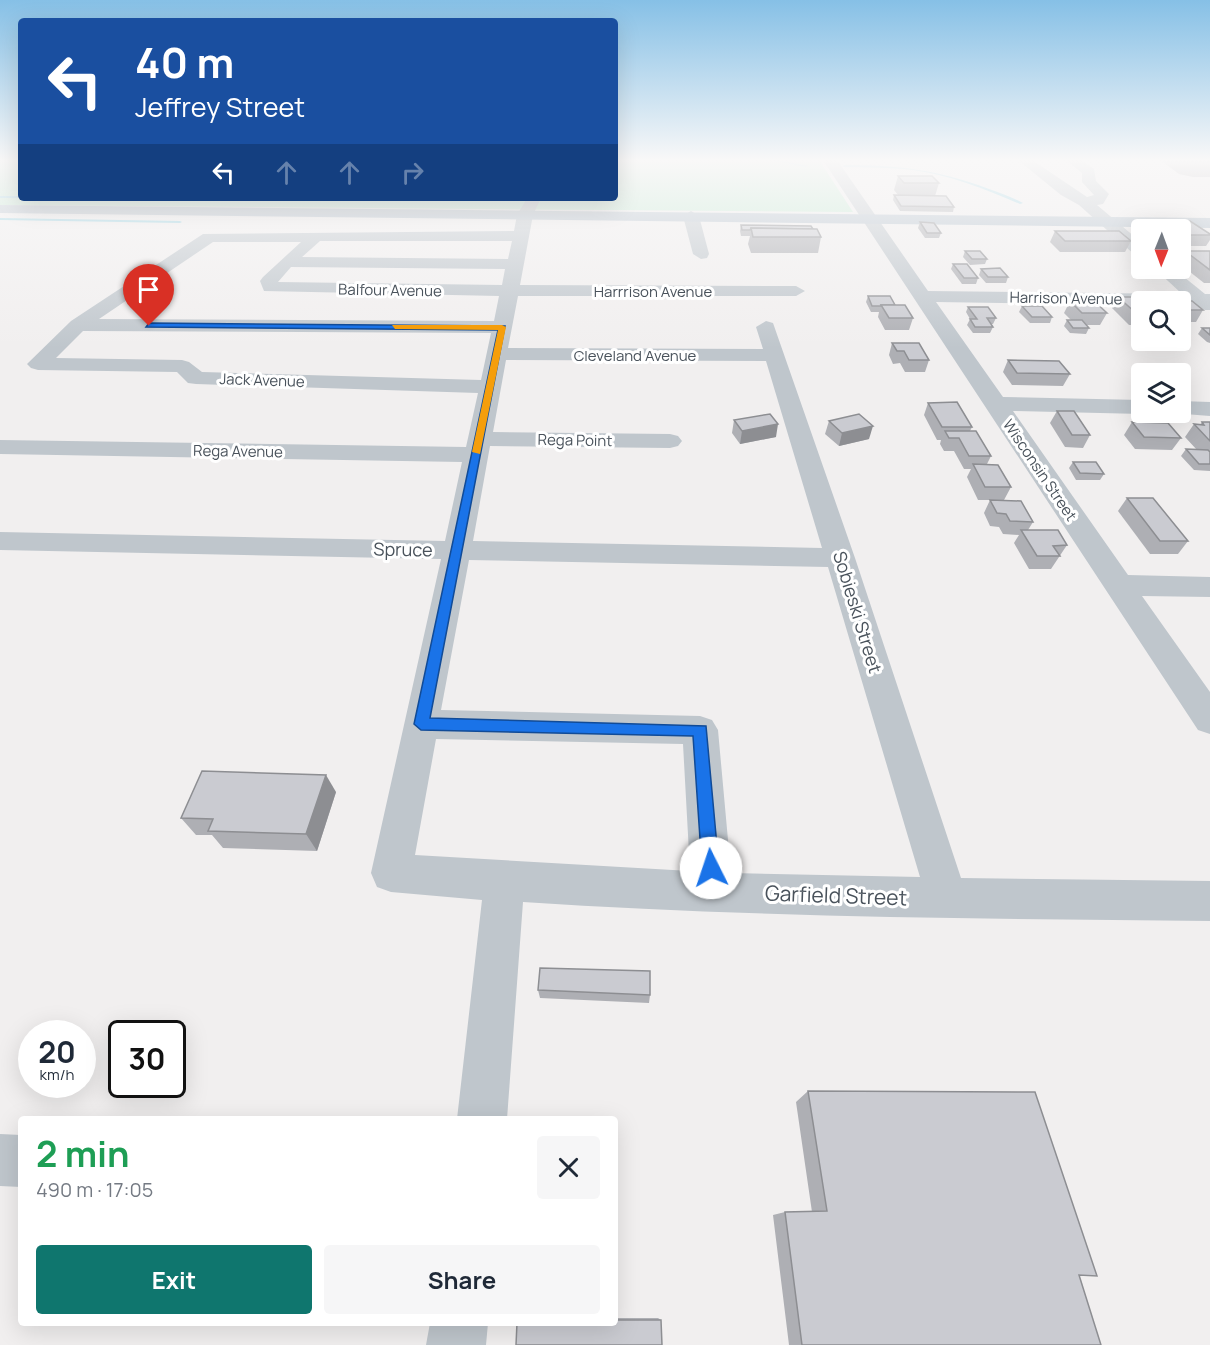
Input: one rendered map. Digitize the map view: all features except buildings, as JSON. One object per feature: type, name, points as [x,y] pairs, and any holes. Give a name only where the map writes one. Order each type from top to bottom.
[{"type":"street","points":[[78,325],[209,237],[316,237],[459,223]]},
{"type":"street","points":[[525,223],[421,724],[700,730],[712,891]]},
{"type":"street","points":[[694,223],[701,254]]},
{"type":"street","name":"Wisconsin Street","points":[[873,223],[1210,720]]},
{"type":"street","points":[[1106,223],[1131,243]]},
{"type":"street","points":[[286,261],[316,237]]},
{"type":"street","points":[[286,261],[513,277]]},
{"type":"street","name":"Balfour Avenue","points":[[286,261],[269,281],[270,287],[513,277]]},
{"type":"street","name":"Harrrison Avenue","points":[[513,277],[796,291]]},
{"type":"street","points":[[1177,279],[1207,302]]},
{"type":"street","name":"Harrison Avenue","points":[[922,296],[1207,302]]},
{"type":"street","name":"Cleveland Avenue","points":[[78,325],[500,341],[770,341]]},
{"type":"street","name":"Jack Avenue","points":[[78,325],[38,363],[182,366],[196,378],[490,387]]},
{"type":"street","name":"Sobieski Street","points":[[770,341],[841,558],[947,899]]},
{"type":"street","points":[[996,404],[1131,408]]},
{"type":"street","points":[[1191,408],[1210,409]]},
{"type":"street","name":"Rega Point","points":[[478,447],[670,441]]},
{"type":"street","name":"Rega Avenue","points":[[0,447],[478,447]]},
{"type":"street","name":"Spruce","points":[[0,542],[841,558]]},
{"type":"street","points":[[1117,585],[1210,587]]},
{"type":"street","name":"Garfield Street","points":[[421,724],[391,873],[504,883],[712,891],[947,899],[1210,901]]},
{"type":"street","points":[[482,1116],[504,883]]},
{"type":"street","points":[[0,1160],[18,1161]]},
{"type":"street","points":[[456,1345],[459,1326]]},
{"type":"slow traffic","points":[[395,327],[502,327],[477,452]]},
{"type":"route","points":[[149,326],[502,327],[421,724],[700,730],[711,868]]}]
